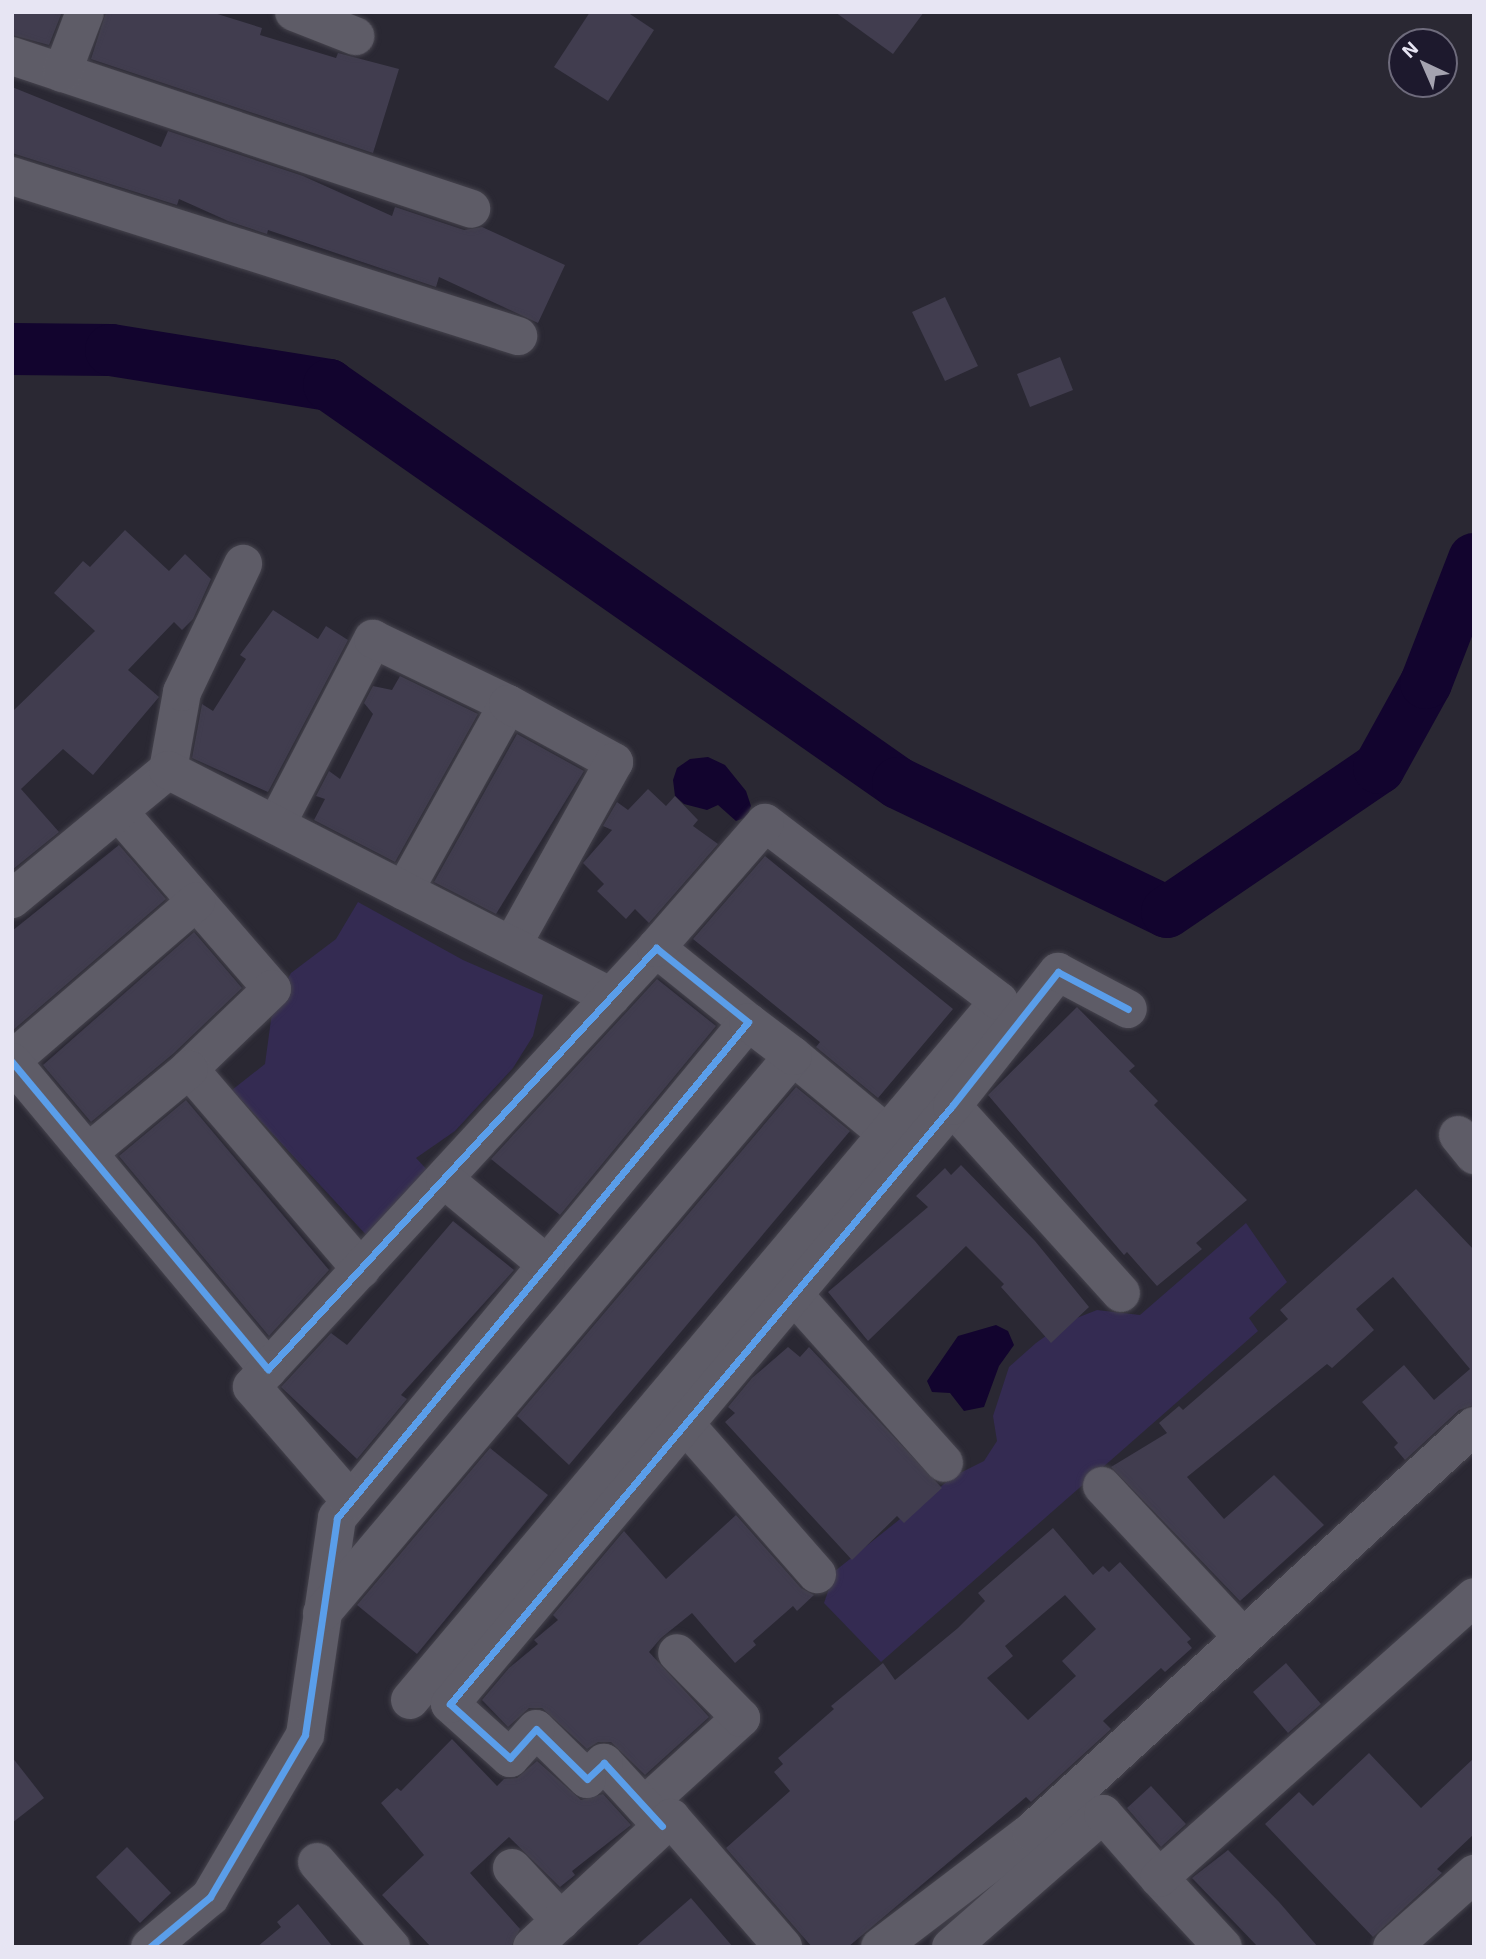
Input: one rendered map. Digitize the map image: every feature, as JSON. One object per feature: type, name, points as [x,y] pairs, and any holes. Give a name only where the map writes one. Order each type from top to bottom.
[{"type":"street","points":[[62,72],[85,12]]},
{"type":"street","points":[[294,12],[355,36]]},
{"type":"street","points":[[12,56],[471,209]]},
{"type":"street","points":[[12,176],[519,336]]},
{"type":"street","points":[[12,899],[168,770],[182,692],[243,565]]},
{"type":"street","points":[[276,825],[373,639],[508,704],[614,762],[512,946]]},
{"type":"street","points":[[404,891],[508,704]]},
{"type":"street","points":[[168,770],[611,997]]},
{"type":"street","points":[[88,1153],[189,1069],[272,989],[118,811]]},
{"type":"street","points":[[349,1500],[252,1387],[445,1180],[656,948],[765,823],[999,1001],[411,1699]]},
{"type":"street","points":[[196,902],[12,1061],[268,1369]]},
{"type":"street","points":[[656,948],[887,1134]]},
{"type":"street","points":[[783,1947],[671,1818],[652,1816],[604,1763],[587,1779],[536,1729],[510,1758],[450,1704],[953,1106],[1058,972],[1128,1009]]},
{"type":"street","points":[[165,1942],[210,1898],[305,1735],[320,1615],[337,1518],[349,1500],[748,1022]]},
{"type":"street","points":[[320,1615],[793,1056]]},
{"type":"street","points":[[189,1069],[361,1269]]},
{"type":"street","points":[[953,1106],[1121,1293]]},
{"type":"street","points":[[445,1180],[546,1264]]},
{"type":"street","points":[[794,1295],[944,1463]]},
{"type":"street","points":[[685,1424],[817,1574]]},
{"type":"street","points":[[880,1947],[1031,1832],[1474,1426]]},
{"type":"street","points":[[1102,1486],[1243,1637]]},
{"type":"street","points":[[1159,1878],[1474,1597]]},
{"type":"street","points":[[532,1947],[561,1921],[741,1717],[677,1653]]},
{"type":"street","points":[[951,1947],[1103,1814],[1223,1947]]},
{"type":"street","points":[[317,1862],[391,1947]]},
{"type":"street","points":[[512,1868],[561,1921]]},
{"type":"street","points":[[1392,1947],[1474,1874]]},
{"type":"shaded area","points":[[708,757],[725,765],[746,791],[751,806],[747,817],[736,821],[718,805],[707,810],[684,804],[675,796],[673,780],[677,768],[690,759]]},
{"type":"shaded area","points":[[358,902],[463,960],[543,995],[533,1036],[513,1068],[455,1131],[416,1158],[432,1175],[370,1239],[232,1090],[265,1064],[273,1005],[291,973],[336,939]]},
{"type":"shaded area","points":[[1246,1223],[1287,1282],[1249,1318],[1258,1331],[881,1662],[824,1603],[835,1571],[954,1476],[984,1461],[997,1441],[993,1416],[1009,1367],[1036,1343],[1064,1323],[1097,1310],[1140,1315]]},
{"type":"shaded area","points":[[996,1325],[1008,1331],[1014,1345],[999,1366],[984,1407],[964,1411],[950,1393],[932,1392],[927,1381],[958,1336]]},
{"type":"building","points":[[12,12],[62,12],[49,45],[12,35]]},
{"type":"building","points":[[106,12],[211,12],[262,28],[260,35],[336,58],[338,53],[399,69],[373,153],[91,59]]},
{"type":"building","points":[[590,12],[627,12],[654,30],[608,101],[554,67]]},
{"type":"building","points":[[835,12],[924,12],[893,54]]},
{"type":"building","points":[[12,87],[161,147],[168,131],[303,176],[392,216],[395,207],[464,230],[482,227],[565,265],[538,323],[439,277],[436,287],[268,230],[267,234],[228,221],[179,199],[177,205],[12,153]]},
{"type":"building","points":[[945,297],[978,366],[945,381],[912,312]]},
{"type":"building","points":[[1060,357],[1073,390],[1030,407],[1017,374]]},
{"type":"building","points":[[125,530],[169,571],[185,554],[211,579],[193,619],[182,630],[174,622],[128,670],[159,697],[93,775],[63,749],[21,789],[59,832],[12,870],[12,712],[95,631],[54,593],[83,561],[90,567]]},
{"type":"building","points":[[273,610],[318,639],[326,626],[348,640],[268,792],[192,758],[202,704],[213,711],[246,659],[240,655]]},
{"type":"building","points":[[400,676],[478,714],[395,862],[314,820],[325,799],[316,796],[329,771],[340,779],[373,714],[364,703],[373,686],[392,690]]},
{"type":"building","points":[[517,734],[584,771],[496,914],[434,882]]},
{"type":"building","points":[[648,789],[666,806],[675,796],[698,820],[693,826],[718,844],[649,923],[635,909],[626,919],[597,891],[604,884],[583,863],[612,830],[603,826],[617,802],[628,810]]},
{"type":"building","points":[[119,845],[166,899],[12,1031],[12,931]]},
{"type":"building","points":[[765,856],[953,1009],[878,1098],[816,1047],[820,1042],[693,939]]},
{"type":"building","points":[[194,932],[242,988],[174,1053],[91,1122],[43,1065]]},
{"type":"building","points":[[657,979],[716,1026],[560,1215],[491,1159]]},
{"type":"building","points":[[1077,1007],[1135,1066],[1129,1071],[1158,1101],[1154,1105],[1247,1200],[1196,1243],[1202,1249],[1157,1286],[1127,1252],[1124,1255],[988,1095]]},
{"type":"building","points":[[796,1087],[850,1131],[569,1465],[517,1416]]},
{"type":"building","points":[[186,1100],[329,1270],[269,1336],[119,1156]]},
{"type":"building","points":[[961,1165],[1035,1241],[1089,1307],[1051,1343],[1001,1287],[1004,1284],[966,1246],[868,1341],[828,1292],[928,1207],[916,1196],[945,1168],[951,1175]]},
{"type":"building","points":[[1416,1189],[1474,1250],[1474,1405],[1459,1410],[1405,1460],[1394,1447],[1398,1443],[1362,1402],[1404,1365],[1434,1400],[1470,1369],[1393,1277],[1356,1309],[1374,1330],[1332,1368],[1327,1364],[1187,1477],[1224,1519],[1274,1475],[1324,1525],[1240,1601],[1111,1467],[1167,1433],[1159,1423],[1179,1406],[1183,1410],[1288,1319],[1280,1310]]},
{"type":"building","points":[[453,1221],[514,1270],[401,1395],[407,1399],[357,1459],[281,1387],[331,1333],[347,1345]]},
{"type":"building","points":[[788,1347],[800,1357],[809,1347],[942,1488],[904,1523],[897,1516],[852,1560],[725,1422],[735,1413],[728,1407],[752,1378]]},
{"type":"building","points":[[490,1448],[548,1495],[417,1654],[357,1605]]},
{"type":"building","points":[[736,1515],[801,1588],[814,1595],[797,1611],[793,1606],[753,1641],[756,1645],[735,1663],[692,1613],[661,1638],[649,1652],[709,1717],[645,1775],[611,1742],[598,1742],[587,1749],[542,1708],[529,1708],[508,1727],[482,1700],[509,1668],[538,1644],[534,1640],[558,1620],[553,1615],[624,1531],[666,1579]]},
{"type":"building","points":[[1053,1528],[1093,1575],[1103,1566],[1109,1572],[1120,1562],[1191,1639],[1187,1642],[1192,1648],[1165,1672],[1161,1668],[1103,1721],[1111,1729],[1031,1802],[1026,1797],[848,1947],[812,1947],[726,1848],[790,1791],[774,1772],[783,1764],[778,1758],[834,1709],[831,1706],[883,1663],[895,1680],[958,1628],[985,1601],[978,1593]],"holes":[[[1065,1595],[1096,1629],[1062,1661],[1076,1676],[1028,1720],[987,1678],[1013,1656],[1005,1646]]]},
{"type":"building","points":[[1286,1663],[1321,1704],[1288,1733],[1253,1692]]},
{"type":"building","points":[[452,1739],[497,1786],[504,1779],[517,1778],[537,1761],[581,1800],[603,1794],[631,1825],[572,1871],[575,1875],[560,1887],[509,1837],[470,1873],[520,1929],[511,1947],[431,1947],[382,1895],[424,1855],[381,1803],[397,1788],[401,1791]]},
{"type":"building","points":[[1369,1753],[1421,1808],[1474,1758],[1474,1834],[1437,1869],[1442,1873],[1373,1937],[1265,1824],[1299,1792],[1313,1806]]},
{"type":"building","points":[[12,1757],[44,1798],[12,1823]]},
{"type":"building","points":[[1151,1786],[1186,1824],[1161,1847],[1127,1808]]},
{"type":"building","points":[[127,1847],[171,1893],[140,1923],[96,1877]]},
{"type":"building","points":[[1228,1850],[1318,1947],[1258,1947],[1192,1878]]},
{"type":"building","points":[[691,1898],[733,1947],[635,1947]]},
{"type":"building","points":[[298,1904],[333,1947],[257,1947],[281,1927],[277,1922]]},
{"type":"waterway","points":[[12,349],[111,350],[329,385],[898,783],[1167,912],[1379,768],[1426,683],[1474,559]]},
{"type":"cycle path","points":[[12,1062],[268,1369],[656,948],[748,1022],[337,1518],[305,1735],[210,1897],[150,1947]]},
{"type":"cycle path","points":[[662,1826],[604,1763],[587,1779],[536,1729],[510,1758],[450,1704],[952,1106],[1058,972],[1128,1009]]}]
